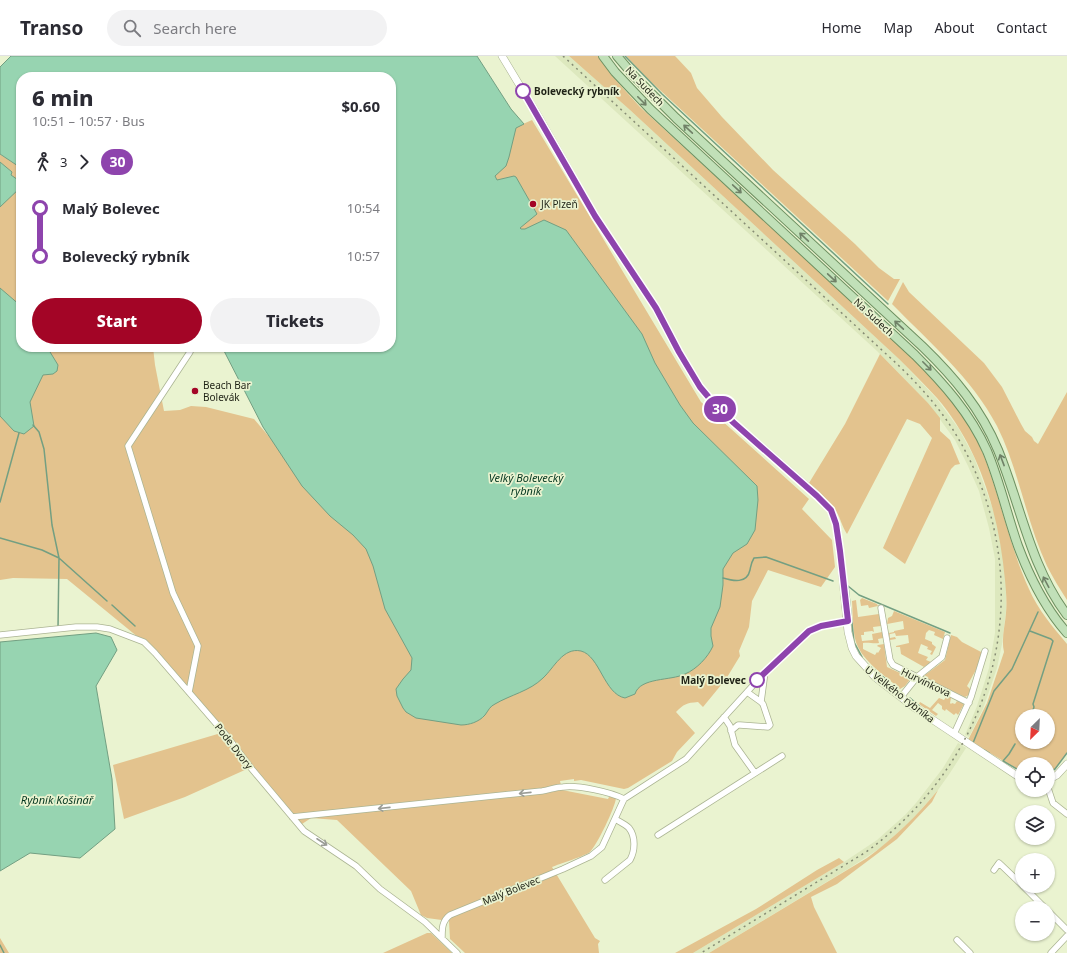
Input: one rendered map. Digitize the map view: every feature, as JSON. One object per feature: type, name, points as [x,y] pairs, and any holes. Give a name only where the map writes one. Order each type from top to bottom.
[{"type":"main road","name":"Na Sudech","points":[[603,56],[615,72],[650,108],[915,355],[950,391],[966,413],[986,451],[1018,547],[1033,582],[1052,614],[1067,633]]},
{"type":"main road","name":"Na Sudech","points":[[617,56],[634,76],[676,118],[923,347],[958,383],[975,406],[993,439],[1036,560],[1052,593],[1067,615]]},
{"type":"street","name":"U Velkého rybníka","points":[[502,56],[595,216],[656,308],[679,352],[700,387],[716,406],[734,423],[831,510],[836,524],[840,551],[848,632],[852,648],[856,656],[875,677],[915,708],[1015,773]]},
{"type":"street","points":[[189,692],[198,646],[173,593],[128,446],[190,352]]},
{"type":"street","name":"Hurvínkova","points":[[881,608],[891,663],[969,703]]},
{"type":"street","points":[[292,817],[542,791],[563,786],[614,794],[624,799],[686,759],[765,672],[809,631],[821,626],[848,621]]},
{"type":"street","name":"Pode Dvory","points":[[0,635],[76,626],[97,627],[110,629],[144,642],[226,735],[251,768],[304,830],[356,866],[380,889],[425,922],[456,953]]},
{"type":"street","points":[[901,697],[917,677],[942,657],[947,638]]},
{"type":"street","points":[[954,734],[969,703],[985,652]]},
{"type":"street","points":[[761,702],[765,672]]},
{"type":"street","points":[[731,731],[740,724],[768,727],[770,725],[764,704],[747,692]]},
{"type":"street","points":[[724,717],[728,722],[735,745],[755,773]]},
{"type":"street","points":[[658,835],[782,756]]},
{"type":"street","points":[[1055,776],[1067,764]]},
{"type":"street","points":[[1051,797],[1053,803],[1067,814]]},
{"type":"street","name":"Malý Bolevec","points":[[442,938],[442,925],[450,915],[563,869],[596,852],[602,847],[624,799]]},
{"type":"street","points":[[605,880],[630,860],[634,848],[632,834],[629,828],[615,819]]},
{"type":"street","points":[[994,870],[999,863],[1015,879]]},
{"type":"street","points":[[1029,893],[1038,901]]},
{"type":"street","points":[[1055,918],[1067,930]]},
{"type":"street","points":[[1051,953],[1067,936]]},
{"type":"street","points":[[957,940],[970,953]]},
{"type":"shaded area","points":[[555,56],[569,56],[630,110],[899,359],[937,399],[959,429],[974,457],[995,515],[1002,548],[1006,581],[1006,612],[997,668],[983,709],[969,737],[965,735],[977,706],[989,668],[995,633],[995,559],[989,528],[979,491],[955,440],[928,403],[877,351]]},
{"type":"shaded area","points":[[569,56],[598,56],[613,77],[640,107],[902,348],[936,383],[967,422],[982,451],[1016,555],[1029,589],[1041,611],[1067,644],[1067,753],[1055,769],[1055,757],[1015,757],[1015,768],[968,740],[987,703],[1004,652],[1003,637],[1006,613],[1006,596],[998,531],[985,483],[965,438],[937,398],[899,359],[630,110]]},
{"type":"shaded area","points":[[626,56],[675,56],[691,73],[697,88],[722,117],[773,170],[855,244],[879,268],[894,279],[900,279],[888,301],[648,79]]},
{"type":"shaded area","points":[[511,109],[523,124],[532,120],[701,402],[809,499],[802,509],[832,540],[835,567],[821,587],[768,570],[752,601],[749,627],[739,651],[740,656],[726,679],[703,707],[698,702],[691,703],[686,704],[676,712],[695,733],[677,752],[672,761],[624,789],[581,780],[574,781],[574,779],[560,781],[562,790],[608,799],[610,795],[616,798],[605,826],[590,852],[552,867],[595,938],[600,941],[598,944],[599,953],[465,953],[450,939],[449,921],[427,918],[421,915],[411,891],[337,820],[311,818],[302,824],[248,767],[247,769],[185,797],[124,819],[113,765],[221,733],[144,642],[67,579],[13,578],[0,580],[0,358],[19,352],[154,352],[164,411],[180,410],[191,406],[206,407],[254,419],[353,535],[361,542],[374,530],[407,646],[412,658],[412,665],[538,288],[459,164]]},
{"type":"shaded area","points":[[0,154],[4,157],[16,158],[16,317],[0,301],[0,172],[4,166],[0,162]]},
{"type":"shaded area","points":[[903,282],[909,292],[984,363],[1002,387],[1025,431],[1038,444],[1067,392],[1067,600],[1049,570],[1040,549],[1005,443],[987,409],[963,376],[892,304]]},
{"type":"shaded area","points":[[880,354],[928,403],[940,418],[940,431],[950,440],[960,464],[955,465],[951,469],[905,564],[883,548],[932,438],[920,424],[907,419],[847,534],[836,511],[830,503],[809,483],[845,424]]},
{"type":"shaded area","points":[[862,598],[877,604],[878,606],[869,608],[868,605],[861,606],[860,600]]},
{"type":"shaded area","points":[[856,600],[858,617],[879,614],[881,626],[873,627],[874,632],[864,632],[864,635],[861,635],[862,641],[873,640],[872,634],[882,632],[883,638],[878,639],[879,643],[863,643],[863,649],[875,655],[881,648],[877,646],[884,644],[887,667],[911,678],[905,686],[900,689],[866,659],[858,647],[854,631],[852,601]]},
{"type":"shaded area","points":[[894,611],[945,632],[943,639],[934,635],[935,632],[929,630],[926,633],[925,639],[932,642],[932,644],[936,647],[932,655],[930,654],[932,651],[927,649],[928,647],[921,644],[918,653],[928,657],[926,660],[931,662],[924,667],[901,654],[900,647],[896,647],[909,643],[908,635],[896,636],[895,633],[890,634],[890,638],[895,637],[896,639],[890,640],[889,633],[904,629],[903,621],[887,624],[888,618],[892,616]]},
{"type":"shaded area","points":[[951,635],[983,653],[982,659],[967,686],[971,690],[969,695],[965,697],[927,679],[925,675],[945,660]]},
{"type":"shaded area","points":[[947,696],[951,698],[951,704],[955,704],[957,701],[964,704],[958,715],[956,713],[954,715],[946,709],[945,711],[938,703],[932,710],[938,714],[936,716],[919,704],[920,702],[930,708],[939,698],[944,700]]},
{"type":"shaded area","points":[[958,743],[966,748],[938,790],[911,821],[882,847],[709,953],[693,953],[844,862],[877,840],[916,803],[943,768]]},
{"type":"shaded area","points":[[938,790],[932,802],[897,839],[837,884],[811,897],[814,907],[837,953],[709,953],[867,858],[887,843],[905,826]]},
{"type":"shaded area","points":[[839,858],[844,862],[693,953],[675,953],[756,909],[817,870]]},
{"type":"shaded area","points":[[427,933],[431,933],[452,953],[383,953]]},
{"type":"shaded area","points":[[0,938],[9,953],[0,953]]},
{"type":"water","name":"Velký Bolevecký rybník","points":[[11,56],[477,56],[511,109],[524,124],[516,128],[506,166],[495,176],[497,180],[514,176],[516,177],[537,214],[520,228],[525,229],[544,220],[566,230],[642,334],[655,363],[680,405],[693,423],[757,486],[758,500],[755,530],[747,544],[733,553],[723,569],[723,585],[720,607],[711,628],[713,646],[705,658],[698,666],[685,674],[649,682],[638,689],[635,694],[625,698],[612,690],[598,667],[587,654],[581,651],[575,651],[569,652],[559,659],[547,674],[538,682],[526,690],[493,705],[480,720],[474,723],[461,725],[416,718],[406,712],[403,708],[397,696],[396,689],[411,670],[412,658],[385,609],[373,566],[366,549],[353,535],[330,516],[302,486],[263,427],[225,352],[396,352],[396,72],[16,72],[16,165],[0,154],[0,67]]},
{"type":"water","points":[[0,162],[12,172],[11,175],[16,178],[16,192],[0,207]]},
{"type":"water","points":[[0,288],[16,302],[16,352],[50,352],[58,365],[57,371],[53,374],[43,375],[30,402],[34,426],[24,434],[14,431],[0,416]]},
{"type":"water","name":"Rybník Košinář","points":[[96,633],[111,637],[117,650],[96,686],[112,779],[115,829],[80,858],[30,853],[0,871],[0,642]]},
{"type":"waterway","points":[[625,56],[662,94],[888,304]]},
{"type":"waterway","points":[[33,425],[39,432],[44,449],[52,525],[59,558],[58,628]]},
{"type":"waterway","points":[[0,502],[19,433]]},
{"type":"waterway","points":[[0,538],[42,550],[59,558],[107,601]]},
{"type":"waterway","points":[[723,578],[731,580],[746,578],[754,558],[766,557],[833,581]]},
{"type":"waterway","points":[[848,586],[859,595],[950,633]]},
{"type":"waterway","points":[[848,586],[854,642],[862,657]]},
{"type":"waterway","points":[[112,605],[135,626]]},
{"type":"waterway","points":[[973,743],[994,691],[1012,669],[1038,612]]},
{"type":"waterway","points":[[1030,631],[1053,641],[1033,704],[1033,709]]},
{"type":"waterway","points":[[870,666],[887,680]]},
{"type":"waterway","points":[[910,698],[924,710]]},
{"type":"waterway","points":[[1015,744],[1003,761],[1015,768]]},
{"type":"waterway","points":[[984,750],[989,753]]},
{"type":"waterway","points":[[1055,769],[1067,753]]},
{"type":"waterway","points":[[0,945],[4,953]]},
{"type":"railway","points":[[563,56],[897,364],[921,388],[955,433],[982,488],[997,545],[1001,603],[994,660],[977,714],[949,765],[912,812],[866,852],[701,953]]},
{"type":"bus line","name":"30","points":[[523,91],[595,216],[656,308],[679,352],[700,387],[716,406],[734,423],[831,510],[836,524],[848,621],[821,626],[809,631],[757,680]]},
{"type":"place","name":"Bolevecký rybník","points":[[523,91]]},
{"type":"place","name":"JK Plzeň","points":[[533,204]]},
{"type":"place","name":"Beach Bar Bolevák","points":[[195,391]]},
{"type":"place","name":"Malý Bolevec","points":[[757,680]]}]
